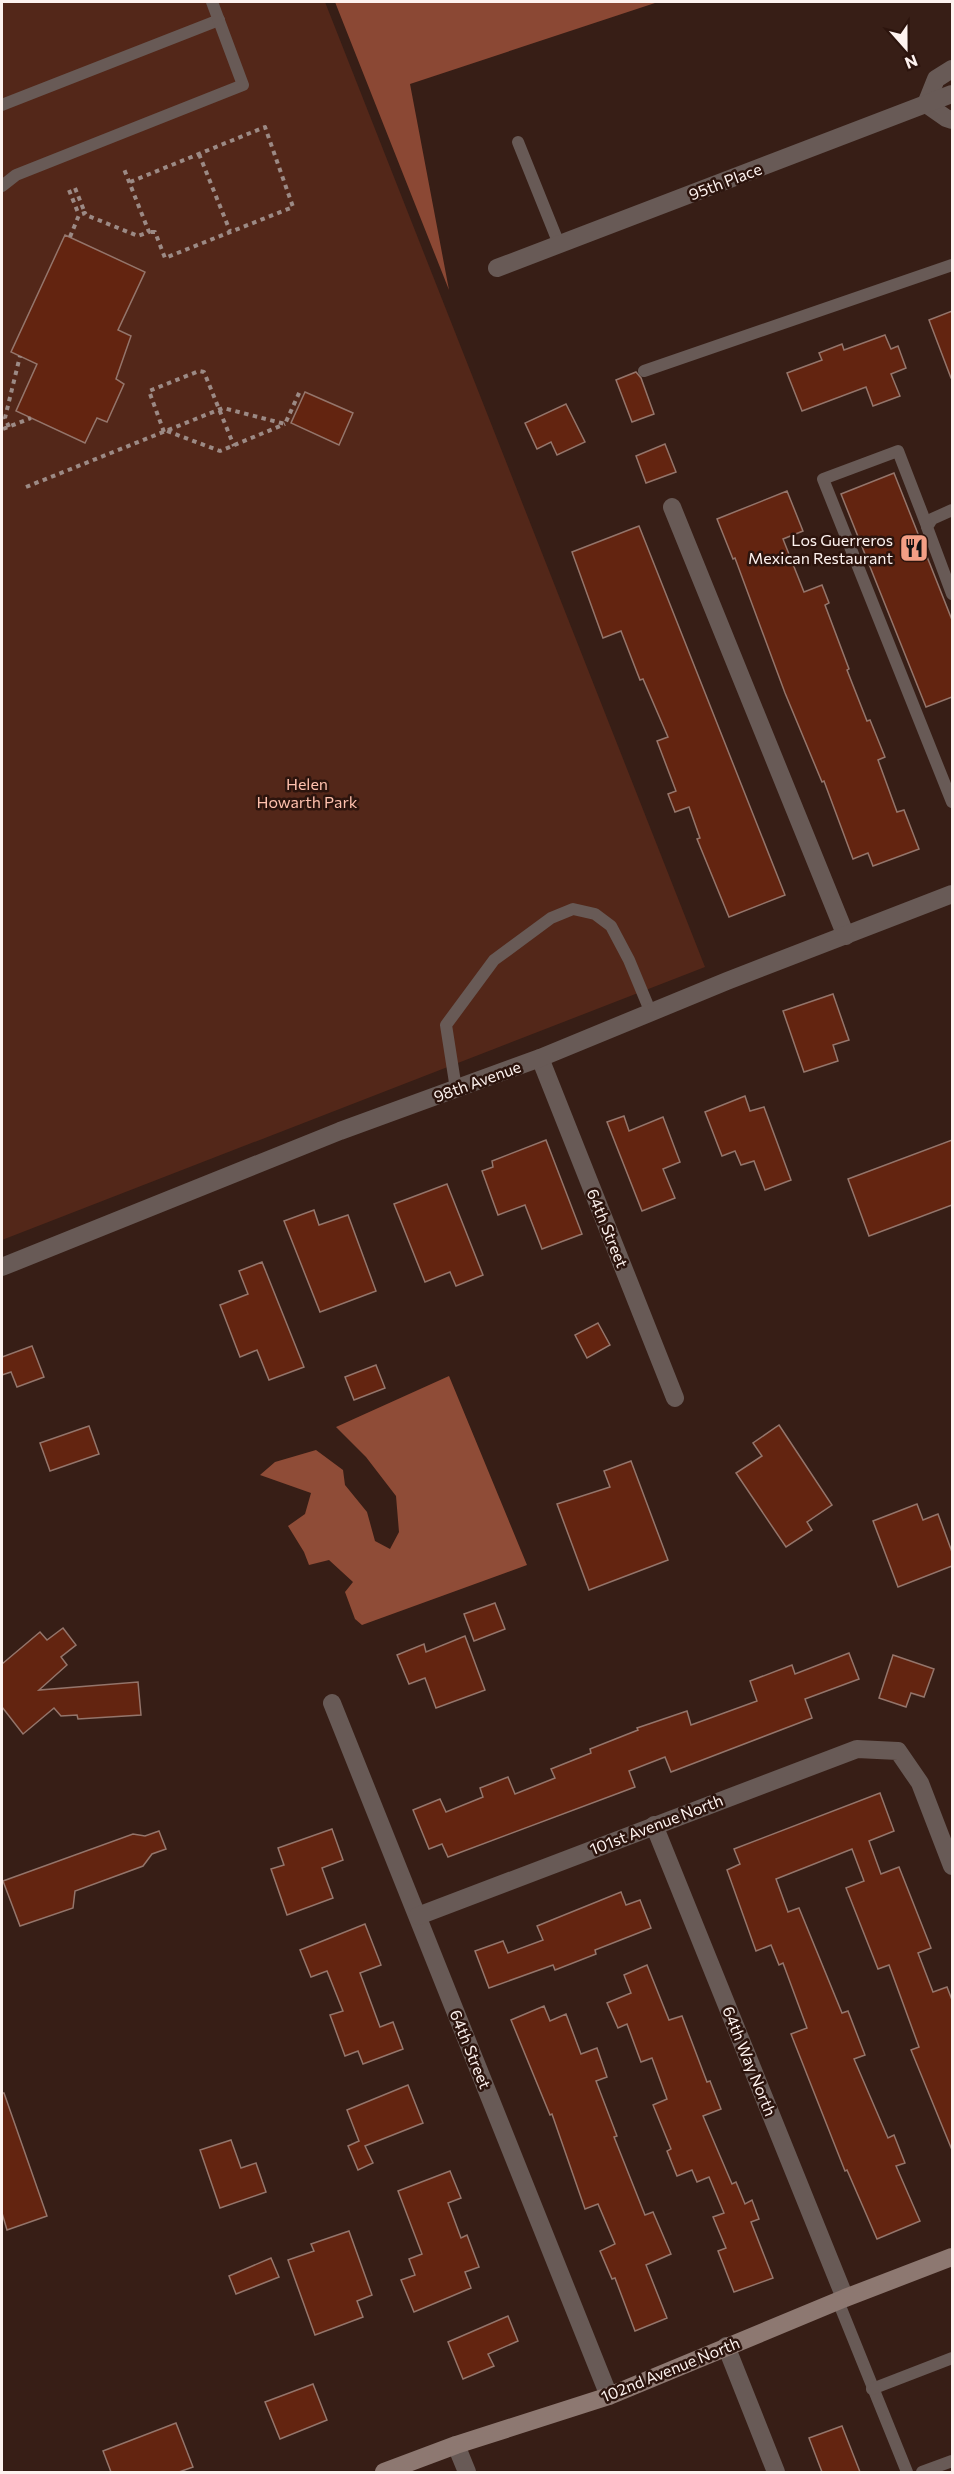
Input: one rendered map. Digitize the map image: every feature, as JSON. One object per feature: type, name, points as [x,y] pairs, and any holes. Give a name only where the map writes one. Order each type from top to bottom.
[{"type":"street","points":[[952,69],[936,79],[926,104],[952,120]]},
{"type":"street","name":"95th Place","points":[[497,268],[952,94]]},
{"type":"street","points":[[672,507],[846,936]]},
{"type":"street","name":"98th Avenue","points":[[2,1266],[340,1131],[540,1058],[952,894]]},
{"type":"street","name":"64th Street","points":[[540,1058],[675,1398]]},
{"type":"street","name":"64th Street","points":[[332,1703],[609,2396]]},
{"type":"street","name":"101st Avenue North","points":[[418,1916],[654,1824],[856,1749],[898,1751],[920,1783],[952,1866]]},
{"type":"street","name":"64th Way North","points":[[654,1824],[841,2299]]},
{"type":"street","name":"102nd Avenue North","points":[[384,2472],[456,2445],[609,2396],[841,2299],[952,2257]]},
{"type":"street","points":[[726,2346],[776,2472]]},
{"type":"street","points":[[456,2445],[466,2472]]},
{"type":"lane","points":[[2,186],[16,175],[243,85],[212,2]]},
{"type":"lane","points":[[2,105],[219,20]]},
{"type":"lane","points":[[518,142],[559,244]]},
{"type":"lane","points":[[644,371],[952,265]]},
{"type":"lane","points":[[952,594],[949,577],[927,533],[927,526],[897,451],[823,479],[952,802]]},
{"type":"lane","points":[[927,526],[932,519],[952,510]]},
{"type":"lane","points":[[456,1089],[446,1025],[494,960],[551,918],[573,909],[595,914],[610,926],[629,960],[651,1013]]},
{"type":"lane","points":[[841,2299],[872,2389],[907,2472]]},
{"type":"lane","points":[[872,2389],[952,2358]]},
{"type":"lane","points":[[922,2472],[952,2461]]},
{"type":"path","points":[[79,215],[85,213],[138,236],[155,232],[165,258],[293,207],[265,127],[130,182]]},
{"type":"path","points":[[199,154],[230,231]]},
{"type":"path","points":[[124,169],[149,232]]},
{"type":"path","points":[[75,188],[85,213]]},
{"type":"path","points":[[69,190],[79,215],[70,237]]},
{"type":"path","points":[[9,427],[5,418],[20,356]]},
{"type":"path","points":[[234,446],[204,372],[199,371],[149,391],[165,431],[220,451],[234,446],[285,424],[300,392]]},
{"type":"path","points":[[26,487],[223,408],[285,424]]},
{"type":"path","points":[[3,429],[31,418]]},
{"type":"green space","name":"Helen Howarth Park","points":[[2,2],[325,2],[705,967],[2,1240]]},
{"type":"shaded area","points":[[335,2],[658,2],[410,84],[449,290]]},
{"type":"shaded area","points":[[449,1376],[527,1565],[362,1625],[355,1619],[345,1592],[353,1582],[329,1560],[309,1565],[288,1526],[305,1514],[311,1493],[260,1475],[275,1462],[316,1450],[343,1470],[345,1485],[367,1512],[375,1541],[390,1549],[399,1532],[396,1496],[366,1457],[336,1427]]},
{"type":"building","points":[[65,235],[145,272],[118,330],[131,336],[116,379],[124,384],[107,422],[97,418],[85,443],[16,411],[37,364],[11,352]]},
{"type":"building","points":[[952,311],[952,378],[951,378],[929,320]]},
{"type":"building","points":[[885,335],[891,349],[898,346],[906,368],[891,374],[900,396],[873,406],[866,387],[802,411],[787,373],[822,360],[819,353],[842,344],[844,350]]},
{"type":"building","points":[[636,372],[641,378],[654,414],[632,422],[616,380]]},
{"type":"building","points":[[305,392],[353,413],[339,445],[291,423]]},
{"type":"building","points":[[566,404],[585,442],[557,455],[551,442],[537,449],[525,423]]},
{"type":"building","points":[[665,444],[676,472],[646,483],[636,456]]},
{"type":"building","points":[[894,473],[952,620],[952,697],[926,707],[841,494]]},
{"type":"building","points":[[787,491],[803,531],[783,539],[804,592],[822,585],[829,603],[825,605],[849,669],[847,670],[867,721],[870,720],[885,757],[878,760],[897,812],[904,810],[919,849],[873,866],[868,853],[853,859],[824,781],[822,782],[785,693],[735,558],[733,559],[717,519]]},
{"type":"building","points":[[639,526],[785,895],[729,917],[697,839],[700,838],[689,807],[675,812],[668,794],[676,791],[657,741],[668,737],[643,679],[640,680],[621,631],[603,638],[572,552]]},
{"type":"building","points":[[833,994],[849,1040],[833,1045],[838,1061],[804,1072],[783,1011]]},
{"type":"building","points":[[745,1096],[750,1111],[764,1107],[791,1180],[765,1190],[754,1161],[741,1165],[735,1151],[722,1156],[705,1112]]},
{"type":"building","points":[[624,1116],[629,1131],[663,1117],[680,1162],[663,1169],[675,1198],[642,1211],[607,1122]]},
{"type":"building","points":[[546,1140],[582,1234],[542,1249],[525,1205],[498,1215],[482,1171],[493,1167],[492,1161]]},
{"type":"building","points":[[952,1140],[952,1205],[869,1236],[848,1179]]},
{"type":"building","points":[[447,1184],[483,1275],[456,1286],[450,1272],[425,1282],[394,1204]]},
{"type":"building","points":[[314,1210],[319,1225],[348,1215],[376,1291],[320,1312],[284,1221]]},
{"type":"building","points":[[262,1262],[304,1367],[269,1380],[257,1350],[240,1357],[220,1305],[248,1294],[239,1271]]},
{"type":"building","points":[[598,1323],[610,1345],[587,1358],[575,1335]]},
{"type":"building","points":[[32,1346],[44,1377],[17,1387],[11,1372],[2,1375],[2,1357]]},
{"type":"building","points":[[376,1365],[385,1388],[354,1400],[345,1377]]},
{"type":"building","points":[[779,1425],[832,1505],[807,1522],[812,1530],[786,1547],[736,1473],[762,1456],[753,1443]]},
{"type":"building","points":[[89,1426],[99,1454],[50,1471],[40,1443]]},
{"type":"building","points":[[631,1461],[668,1560],[589,1590],[557,1504],[610,1487],[604,1471]]},
{"type":"building","points":[[917,1504],[923,1520],[938,1514],[952,1552],[952,1566],[898,1587],[873,1521]]},
{"type":"building","points":[[495,1603],[505,1629],[474,1641],[464,1614]]},
{"type":"building","points":[[63,1628],[76,1645],[61,1657],[67,1665],[39,1690],[138,1682],[141,1715],[78,1719],[77,1715],[61,1716],[54,1708],[23,1734],[2,1707],[2,1664],[40,1632],[47,1640]]},
{"type":"building","points":[[465,1636],[485,1690],[436,1708],[425,1678],[409,1684],[397,1655],[424,1644],[426,1652]]},
{"type":"building","points":[[849,1653],[859,1679],[805,1699],[812,1718],[671,1772],[665,1757],[629,1771],[635,1787],[448,1857],[442,1844],[429,1849],[413,1810],[440,1799],[446,1812],[483,1797],[480,1788],[508,1777],[515,1794],[555,1778],[551,1769],[591,1753],[590,1749],[638,1730],[637,1728],[687,1711],[691,1725],[757,1701],[750,1681],[792,1665],[795,1674]]},
{"type":"building","points":[[893,1655],[934,1669],[924,1697],[911,1693],[906,1707],[879,1698]]},
{"type":"building","points":[[880,1793],[894,1831],[869,1841],[881,1874],[899,1867],[931,1948],[918,1953],[933,1992],[947,1987],[952,2000],[952,2150],[911,2050],[919,2047],[889,1965],[878,1969],[846,1888],[864,1881],[852,1849],[776,1879],[788,1912],[799,1908],[842,2013],[848,2011],[865,2055],[854,2059],[888,2138],[894,2135],[905,2163],[896,2166],[920,2221],[877,2239],[847,2170],[845,2171],[791,2034],[807,2028],[783,1963],[779,1965],[771,1945],[756,1951],[727,1870],[740,1864],[734,1849]]},
{"type":"building","points":[[332,1829],[343,1860],[322,1868],[333,1898],[287,1915],[271,1869],[284,1865],[278,1848]]},
{"type":"building","points":[[159,1831],[166,1849],[152,1854],[143,1866],[75,1891],[73,1908],[20,1926],[3,1881],[133,1834],[145,1836]]},
{"type":"building","points":[[621,1892],[626,1905],[640,1900],[651,1928],[595,1950],[596,1954],[555,1970],[553,1965],[489,1988],[475,1951],[503,1941],[508,1953],[543,1940],[537,1926]]},
{"type":"building","points":[[365,1924],[381,1965],[360,1973],[380,2027],[393,2022],[403,2049],[363,2064],[358,2051],[345,2056],[330,2015],[343,2011],[327,1971],[311,1977],[300,1950]]},
{"type":"building","points":[[647,1965],[669,2020],[682,2016],[707,2082],[710,2081],[721,2109],[703,2116],[732,2184],[736,2182],[745,2204],[752,2200],[759,2219],[751,2222],[773,2278],[734,2292],[718,2251],[726,2248],[713,2217],[724,2213],[709,2177],[697,2182],[692,2170],[677,2176],[667,2151],[671,2149],[653,2105],[667,2099],[652,2058],[641,2062],[627,2024],[618,2028],[607,2003],[631,1993],[624,1975]]},
{"type":"building","points":[[544,2006],[550,2021],[566,2014],[581,2054],[597,2048],[607,2077],[596,2081],[617,2136],[614,2137],[645,2215],[653,2212],[671,2254],[646,2265],[667,2318],[635,2331],[615,2278],[612,2279],[600,2251],[615,2244],[598,2204],[585,2209],[552,2114],[550,2115],[511,2020]]},
{"type":"building","points":[[408,2085],[423,2123],[365,2146],[373,2163],[358,2170],[348,2146],[359,2141],[347,2110]]},
{"type":"building","points":[[2,2093],[4,2093],[47,2216],[7,2230],[2,2213]]},
{"type":"building","points":[[231,2140],[241,2168],[256,2163],[266,2192],[220,2208],[200,2150]]},
{"type":"building","points":[[450,2171],[461,2198],[448,2203],[461,2238],[467,2235],[479,2267],[465,2272],[471,2288],[414,2312],[401,2280],[415,2275],[409,2259],[422,2254],[398,2191]]},
{"type":"building","points":[[349,2231],[372,2295],[357,2301],[363,2317],[315,2335],[288,2260],[314,2251],[311,2244]]},
{"type":"building","points":[[271,2258],[279,2277],[236,2294],[229,2276]]},
{"type":"building","points":[[508,2316],[518,2341],[488,2354],[494,2366],[463,2379],[448,2342]]},
{"type":"building","points":[[313,2384],[327,2420],[280,2439],[265,2402]]},
{"type":"building","points":[[176,2423],[193,2467],[179,2472],[111,2472],[103,2451]]},
{"type":"building","points":[[842,2426],[860,2472],[822,2472],[809,2438]]},
{"type":"place","name":"Los Guerreros Mexican Restaurant","points":[[914,548]]}]
